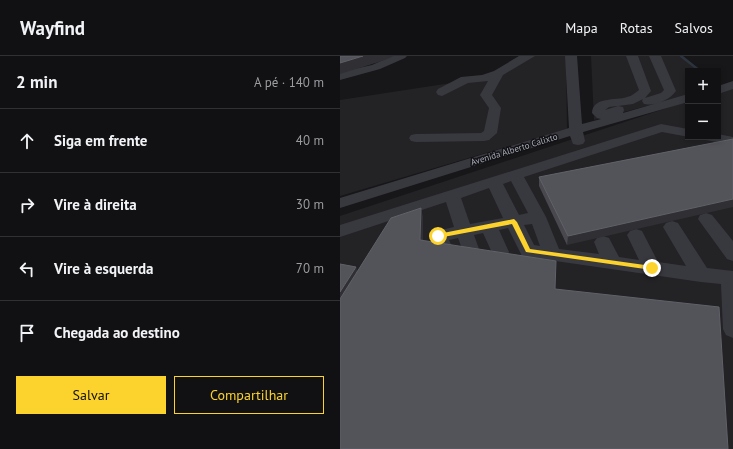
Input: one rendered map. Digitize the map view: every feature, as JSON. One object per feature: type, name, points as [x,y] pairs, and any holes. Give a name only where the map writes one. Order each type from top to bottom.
[{"type":"street","points":[[340,76],[376,66],[401,56]]},
{"type":"street","points":[[442,92],[465,80],[484,78],[498,73],[518,60],[529,56]]},
{"type":"street","points":[[571,56],[576,130],[582,153]]},
{"type":"street","points":[[632,56],[645,91],[639,98],[627,102],[603,105],[599,107],[599,113],[602,115],[665,96],[670,91],[655,56]]},
{"type":"street","points":[[416,138],[484,137],[490,133],[495,108],[486,95],[498,73]]},
{"type":"street","points":[[721,89],[733,85]]},
{"type":"street","name":"Avenida Alberto Calixto","points":[[340,203],[576,130],[685,99]]},
{"type":"street","points":[[340,231],[661,128],[685,132]]},
{"type":"street","points":[[721,139],[733,141]]},
{"type":"street","points":[[515,175],[538,217],[552,253]]},
{"type":"street","points":[[494,182],[528,251],[552,253],[731,280],[733,329]]},
{"type":"street","points":[[340,188],[349,190],[359,196]]},
{"type":"street","points":[[452,195],[470,249]]},
{"type":"street","points":[[444,249],[438,236],[538,217]]},
{"type":"street","points":[[706,219],[733,254]]},
{"type":"street","points":[[488,226],[500,252]]},
{"type":"street","points":[[672,227],[700,275]]},
{"type":"street","points":[[636,235],[652,268]]},
{"type":"street","points":[[603,242],[612,262]]},
{"type":"shaded area","points":[[529,56],[566,56],[567,129],[340,196],[340,100],[484,78]]},
{"type":"shaded area","points":[[591,56],[681,56],[696,68],[685,68],[685,96],[594,120]]},
{"type":"shaded area","points":[[733,88],[733,449],[340,449],[340,216],[685,102],[685,140],[721,140],[721,91]]},
{"type":"building","points":[[340,56],[363,56],[340,63]]},
{"type":"building","points":[[733,139],[733,199],[568,236],[539,177]]},
{"type":"building","points":[[421,208],[420,240],[556,261],[555,289],[719,307],[728,449],[340,449],[340,299],[391,218]]},
{"type":"building","points":[[340,264],[356,267],[340,292]]},
{"type":"waterway","points":[[681,56],[696,68]]},
{"type":"route","points":[[438,236],[514,222],[528,251],[552,253],[652,268]]}]
